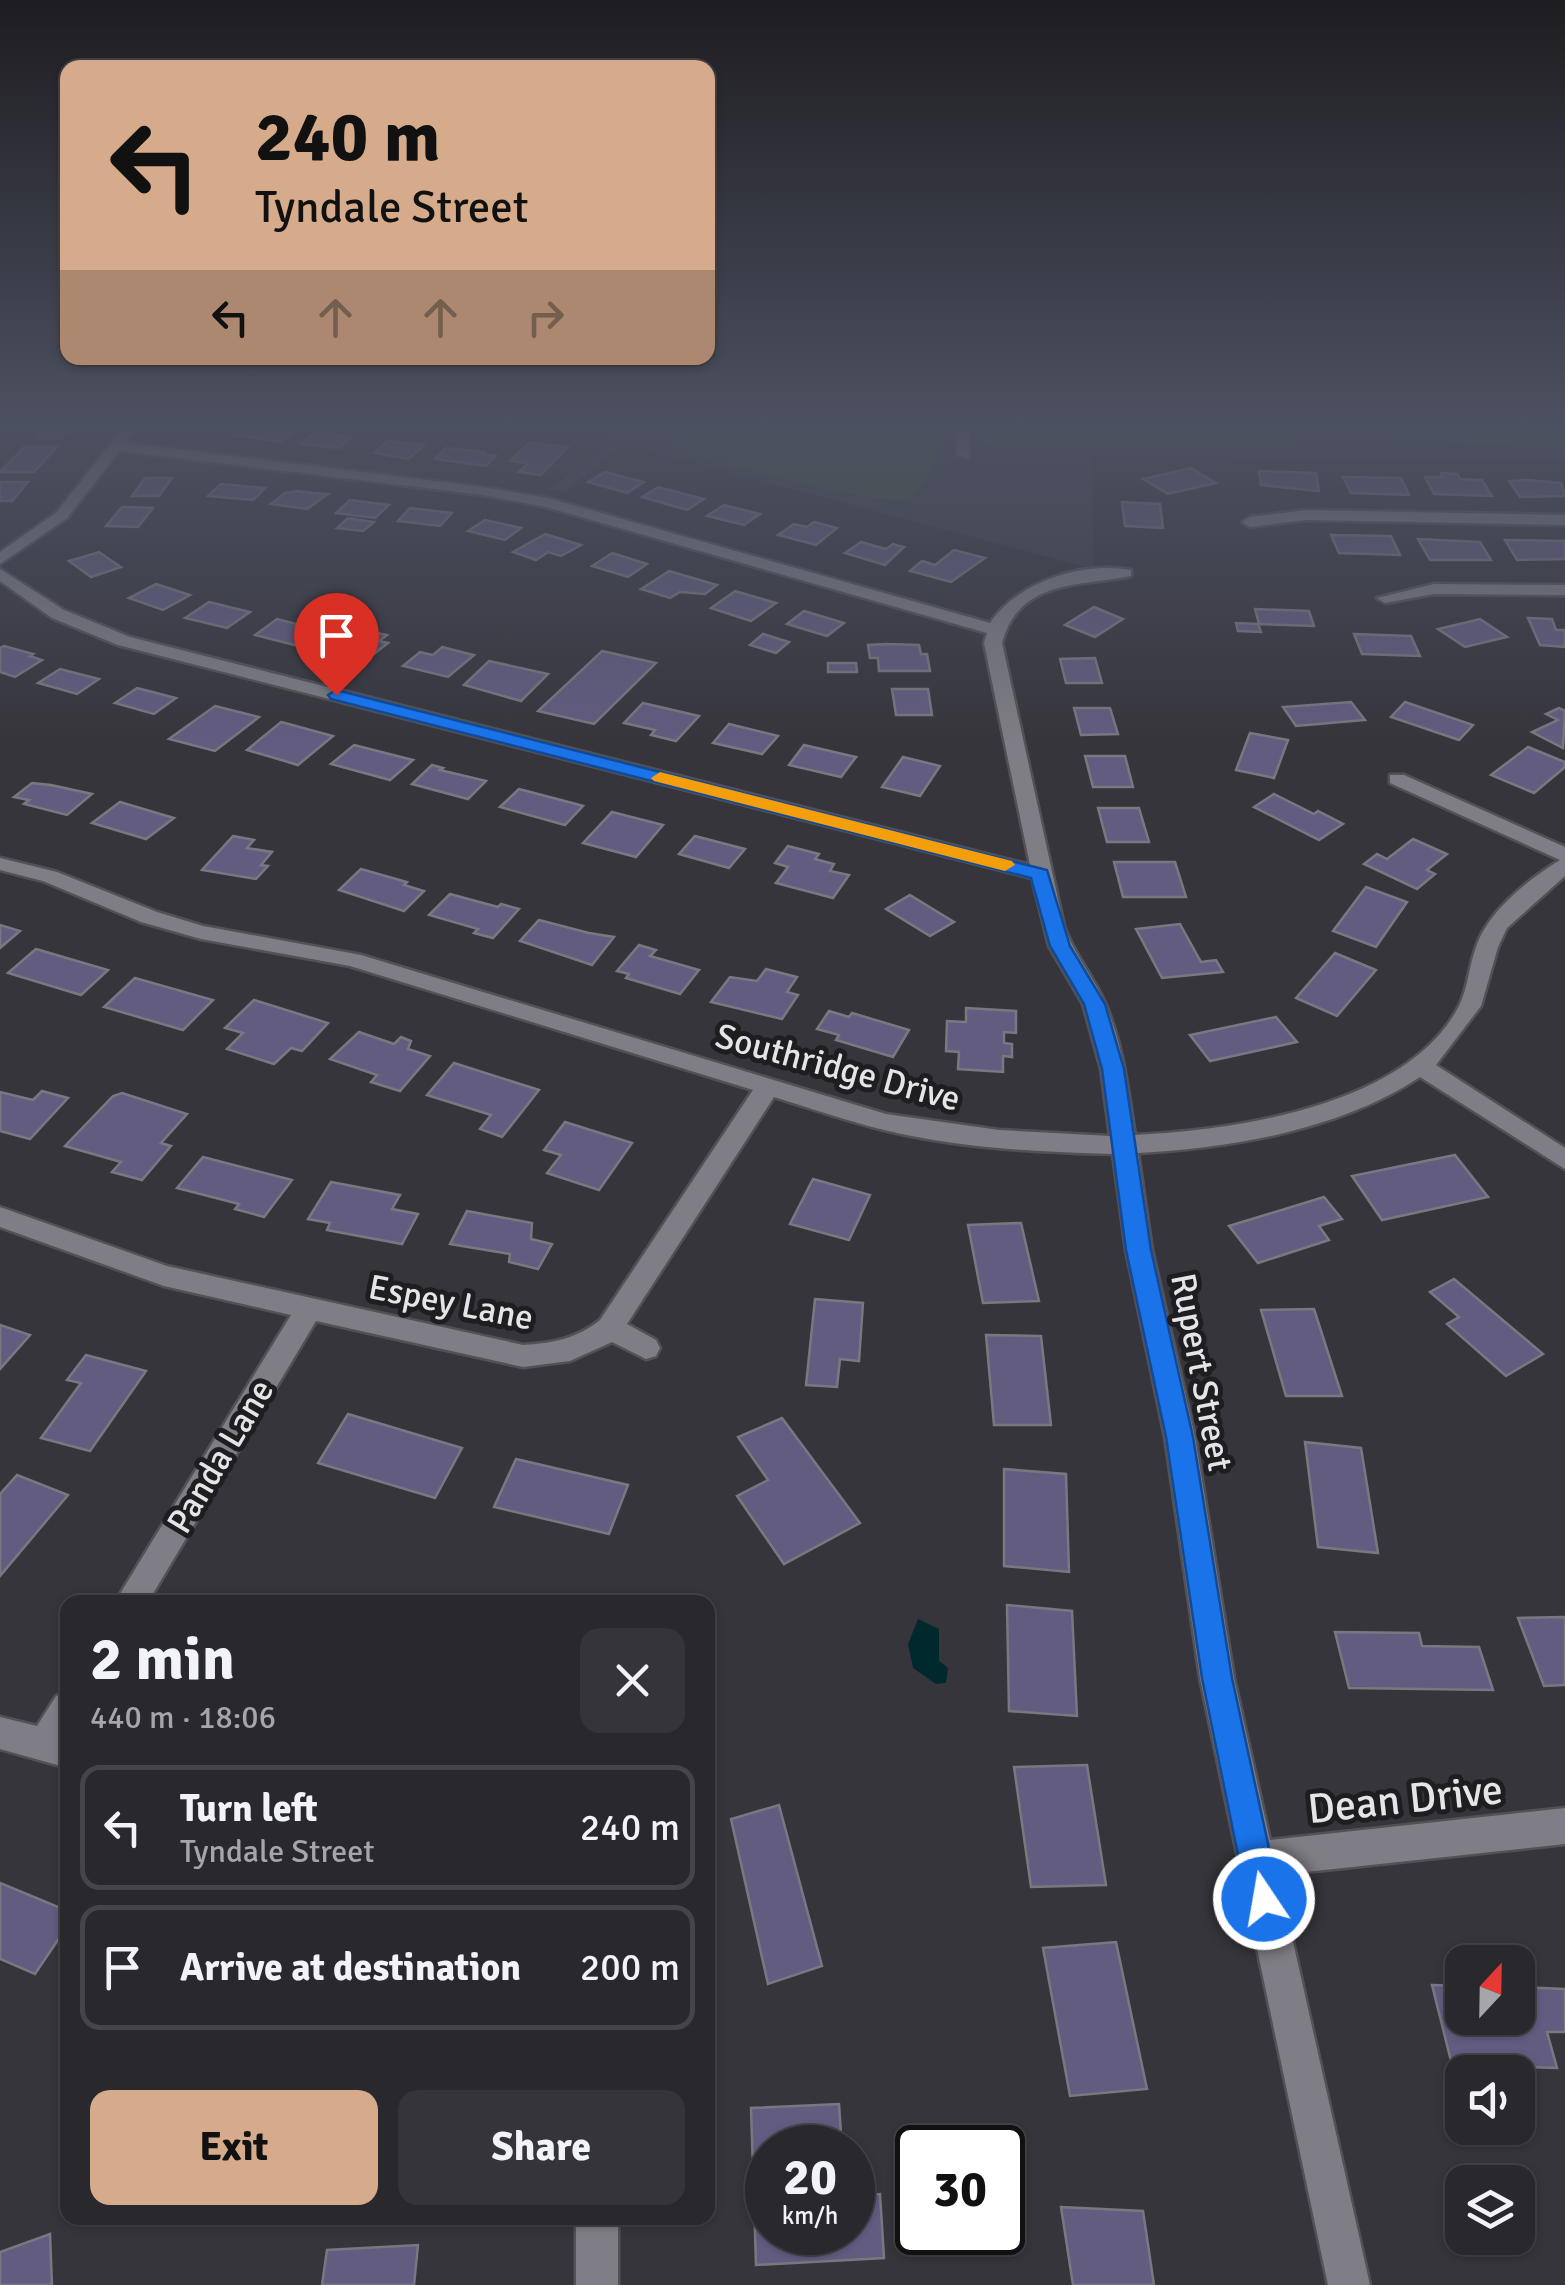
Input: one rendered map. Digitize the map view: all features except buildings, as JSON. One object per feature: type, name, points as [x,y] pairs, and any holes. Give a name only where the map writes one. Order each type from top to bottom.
[{"type":"street","points":[[0,558],[38,532]]},
{"type":"street","points":[[649,532],[994,630],[1012,605],[1029,594],[1073,579],[1126,573]]},
{"type":"street","points":[[0,574],[58,614],[124,642],[1040,874]]},
{"type":"street","points":[[1385,598],[1434,588],[1565,590]]},
{"type":"street","name":"Rupert Street","points":[[994,630],[993,643],[1040,874],[1060,946],[1101,1020],[1113,1069],[1138,1250],[1180,1437],[1217,1678],[1349,2285]]},
{"type":"street","points":[[1397,779],[1565,854]]},
{"type":"street","name":"Southridge Drive","points":[[0,864],[50,876],[148,917],[201,932],[353,960],[885,1122],[954,1136],[1027,1144],[1124,1145],[1192,1140],[1305,1116],[1374,1092],[1419,1065],[1437,1050],[1467,1010],[1494,931],[1565,865]]},
{"type":"street","points":[[1419,1065],[1565,1160]]},
{"type":"street","name":"Espey Lane","points":[[0,1217],[164,1276],[524,1356],[556,1355],[580,1347],[610,1328],[767,1088]]},
{"type":"street","name":"Panda Lane","points":[[135,1595],[308,1309]]},
{"type":"street","points":[[610,1328],[646,1348]]},
{"type":"street","points":[[0,1733],[56,1748]]},
{"type":"street","name":"Dean Drive","points":[[1255,1860],[1565,1826]]},
{"type":"street","points":[[596,2285],[597,2225]]},
{"type":"shaded area","points":[[952,532],[1093,532],[1093,569]]},
{"type":"water","points":[[918,1619],[939,1629],[939,1661],[948,1668],[946,1683],[936,1684],[913,1668],[908,1644]]},
{"type":"slow traffic","points":[[660,778],[1005,865]]},
{"type":"route","points":[[336,695],[1040,874],[1060,946],[1101,1020],[1113,1069],[1138,1250],[1180,1437],[1217,1678],[1264,1899]]}]
